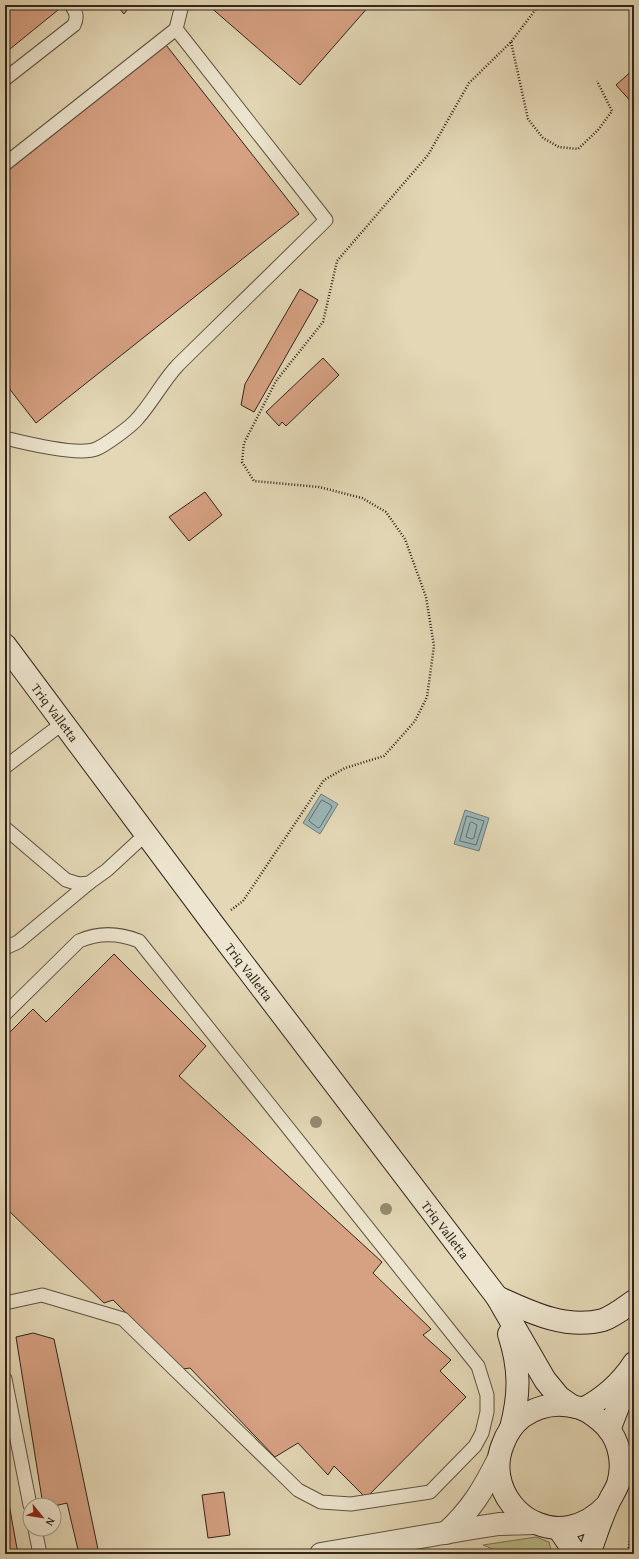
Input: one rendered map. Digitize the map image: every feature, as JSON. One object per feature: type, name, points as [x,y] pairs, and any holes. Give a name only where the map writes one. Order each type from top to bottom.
[{"type":"street","name":"Triq Valletta","points":[[5,645],[213,924],[497,1297],[545,1380],[559,1397],[577,1408]]},
{"type":"street","name":"Triq Valletta","points":[[497,1297],[517,1365],[518,1394],[511,1428]]},
{"type":"street","points":[[497,1297],[528,1311],[570,1322],[603,1320],[616,1314],[634,1301]]},
{"type":"street","points":[[577,1408],[606,1395],[626,1374],[634,1363]]},
{"type":"street","points":[[609,1430],[634,1366]]},
{"type":"street","points":[[446,1533],[461,1519],[478,1497],[498,1460],[503,1443],[511,1428],[528,1413],[538,1408],[549,1406],[577,1408],[593,1415],[609,1430],[619,1451],[621,1468],[618,1484],[608,1504],[589,1554]]},
{"type":"street","points":[[498,1460],[498,1471],[504,1493],[517,1511],[536,1523]]},
{"type":"street","points":[[321,1554],[499,1524],[536,1523],[558,1528],[569,1527],[591,1519],[608,1504]]},
{"type":"street","points":[[558,1528],[576,1554]]},
{"type":"lane","points":[[5,79],[74,25],[77,17],[71,5]]},
{"type":"lane","points":[[5,164],[176,29],[182,5]]},
{"type":"lane","points":[[5,438],[33,445],[74,451],[87,450],[96,449],[131,426],[139,418],[170,373],[326,220],[176,29]]},
{"type":"lane","points":[[5,767],[64,723]]},
{"type":"lane","points":[[5,828],[66,880],[79,884],[90,883]]},
{"type":"lane","points":[[5,948],[18,942],[107,870],[146,834]]},
{"type":"lane","points":[[5,1014],[79,941],[86,938],[111,934],[126,936],[139,941],[478,1366],[487,1395],[488,1412],[482,1432],[475,1446],[430,1492],[352,1504],[321,1502],[298,1490],[123,1318],[42,1295],[5,1303]]},
{"type":"lane","points":[[5,938],[18,942]]},
{"type":"lane","points":[[5,1379],[28,1497]]},
{"type":"lane","points":[[37,1537],[40,1554]]},
{"type":"path","points":[[213,924],[243,901],[324,780],[345,768],[384,756],[415,721],[427,697],[434,646],[426,596],[405,539],[386,512],[362,498],[319,487],[254,481],[242,462],[244,443],[276,381],[324,322],[337,261],[428,155],[469,83],[511,42],[539,5]]},
{"type":"path","points":[[511,42],[528,119],[543,138],[559,147],[578,149],[598,130],[612,111],[597,81]]},
{"type":"path","points":[[628,1554],[634,1507]]},
{"type":"green space","points":[[536,1537],[549,1542],[552,1554],[505,1554],[483,1545]]},
{"type":"water","points":[[321,794],[338,804],[320,834],[303,823]]},
{"type":"water","points":[[465,810],[489,818],[479,851],[454,844]]},
{"type":"building","points":[[5,5],[53,5],[58,10],[5,53]]},
{"type":"building","points":[[116,5],[131,5],[124,14]]},
{"type":"building","points":[[208,5],[370,5],[300,85]]},
{"type":"building","points":[[166,45],[299,214],[36,423],[5,383],[5,173]]},
{"type":"building","points":[[634,69],[634,105],[616,85]]},
{"type":"building","points":[[300,289],[318,300],[254,412],[241,405],[245,384]]},
{"type":"building","points":[[323,358],[339,375],[286,426],[282,422],[279,426],[266,412]]},
{"type":"building","points":[[205,492],[222,515],[189,541],[169,517]]},
{"type":"building","points":[[114,954],[206,1046],[179,1076],[382,1262],[373,1273],[431,1329],[423,1335],[451,1360],[440,1371],[466,1397],[366,1498],[334,1466],[328,1475],[298,1443],[275,1457],[190,1368],[183,1369],[113,1300],[104,1303],[7,1209],[5,1211],[5,1037],[33,1009],[46,1022]]},
{"type":"building","points":[[33,1333],[54,1339],[99,1554],[79,1554],[67,1503],[62,1504],[62,1497],[42,1497],[16,1337]]},
{"type":"building","points":[[224,1492],[230,1535],[208,1538],[202,1495]]},
{"type":"building","points":[[9,1504],[18,1554],[5,1554],[5,1505]]}]
